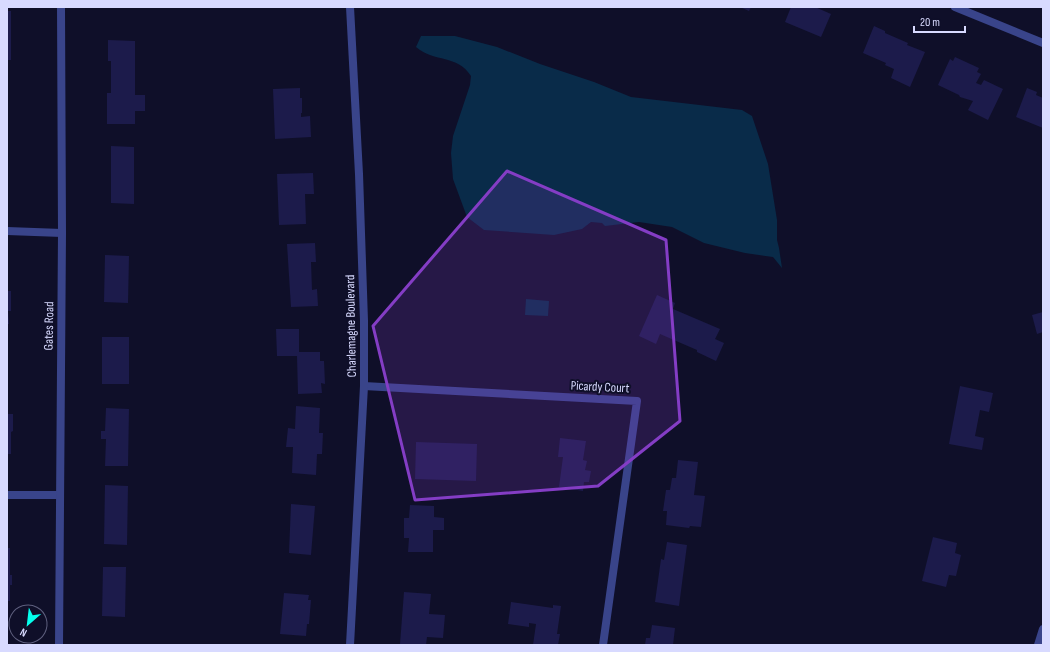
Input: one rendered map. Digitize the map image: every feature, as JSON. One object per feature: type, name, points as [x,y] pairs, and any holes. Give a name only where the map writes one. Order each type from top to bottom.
[{"type":"street","name":"Gates Road","points":[[59,645],[62,234],[61,7]]},
{"type":"street","name":"Charlemagne Boulevard","points":[[350,7],[360,189],[364,321],[364,386],[350,645]]},
{"type":"street","points":[[955,7],[1043,43]]},
{"type":"street","points":[[7,231],[62,234]]},
{"type":"street","name":"Picardy Court","points":[[364,386],[637,401],[602,645]]},
{"type":"street","points":[[7,496],[60,495]]},
{"type":"street","points":[[1038,645],[1043,629]]},
{"type":"highlighted area","points":[[507,171],[666,240],[680,421],[598,486],[415,500],[373,326]]},
{"type":"water","points":[[421,36],[455,36],[497,47],[631,97],[742,110],[752,116],[768,164],[777,220],[777,240],[782,268],[773,257],[745,253],[704,243],[672,227],[639,222],[605,226],[602,223],[591,222],[582,229],[554,235],[484,230],[467,217],[453,179],[451,153],[453,136],[470,85],[471,76],[459,64],[423,52],[416,47]]},
{"type":"water","points":[[526,299],[549,301],[548,316],[525,315]]},
{"type":"building","points":[[740,7],[751,7],[749,11]]},
{"type":"building","points":[[791,7],[815,7],[831,14],[821,37],[785,22]]},
{"type":"building","points":[[7,11],[11,11],[11,60],[7,60]]},
{"type":"building","points":[[874,26],[885,31],[885,33],[908,43],[907,45],[925,52],[910,87],[891,78],[894,69],[885,65],[886,63],[863,53]]},
{"type":"building","points":[[108,40],[135,41],[135,95],[145,95],[145,111],[135,111],[135,124],[107,124],[107,93],[111,93],[111,61],[108,61]]},
{"type":"building","points":[[955,57],[979,68],[977,72],[981,74],[976,83],[981,85],[984,80],[1003,89],[988,120],[968,110],[973,101],[960,97],[959,95],[938,85],[950,59],[953,61]]},
{"type":"building","points":[[300,88],[300,98],[302,98],[301,117],[310,116],[311,137],[275,139],[273,89]]},
{"type":"building","points":[[1027,88],[1037,92],[1036,95],[1043,98],[1043,128],[1016,117]]},
{"type":"building","points":[[111,146],[134,147],[134,204],[111,203]]},
{"type":"building","points":[[313,173],[314,194],[305,194],[306,224],[279,225],[277,174]]},
{"type":"building","points":[[315,243],[316,262],[311,262],[312,290],[317,289],[318,306],[291,307],[287,244]]},
{"type":"building","points":[[105,255],[129,256],[128,303],[104,302]]},
{"type":"building","points":[[7,291],[11,291],[11,311],[8,311],[9,324],[7,324]]},
{"type":"building","points":[[657,295],[675,303],[673,309],[720,329],[715,339],[724,343],[716,361],[697,352],[697,350],[660,334],[656,344],[639,336]]},
{"type":"building","points":[[1043,312],[1043,332],[1037,334],[1032,315]]},
{"type":"building","points":[[276,329],[299,329],[299,352],[320,352],[320,361],[324,361],[325,384],[321,383],[322,393],[298,394],[297,356],[277,356]]},
{"type":"building","points":[[102,337],[129,337],[129,384],[102,384]]},
{"type":"building","points":[[960,386],[993,393],[989,412],[980,410],[975,436],[984,438],[982,450],[949,444]]},
{"type":"building","points":[[296,406],[320,408],[319,433],[323,433],[322,454],[317,454],[316,475],[292,473],[293,447],[286,447],[288,428],[295,429]]},
{"type":"building","points":[[106,408],[129,409],[128,466],[105,466],[106,439],[101,439],[101,431],[105,431]]},
{"type":"building","points":[[7,414],[13,414],[11,454],[7,454]]},
{"type":"building","points":[[560,438],[586,441],[583,460],[587,461],[585,470],[591,471],[589,482],[584,482],[583,491],[559,487],[563,457],[558,457]]},
{"type":"building","points":[[416,442],[477,444],[476,481],[415,479]]},
{"type":"building","points":[[678,460],[698,462],[694,495],[705,496],[701,527],[690,526],[689,528],[666,525],[667,511],[663,511],[666,490],[670,490],[672,478],[676,478]]},
{"type":"building","points":[[105,485],[128,486],[127,545],[104,544]]},
{"type":"building","points":[[291,504],[315,506],[311,555],[289,553]]},
{"type":"building","points":[[410,505],[434,506],[434,517],[444,518],[444,530],[433,530],[433,552],[408,552],[409,538],[404,538],[404,518],[409,518]]},
{"type":"building","points":[[933,537],[957,543],[955,553],[961,555],[956,576],[949,575],[946,587],[922,581]]},
{"type":"building","points":[[667,542],[687,545],[679,606],[655,602],[661,559],[664,560]]},
{"type":"building","points":[[7,548],[10,548],[10,575],[12,575],[12,585],[10,585],[10,601],[7,601]]},
{"type":"building","points":[[103,567],[126,567],[125,617],[102,616]]},
{"type":"building","points":[[404,592],[431,594],[429,614],[445,615],[443,638],[427,637],[426,645],[400,644]]},
{"type":"building","points":[[284,593],[309,595],[308,600],[311,600],[309,624],[307,624],[306,636],[280,634]]},
{"type":"building","points":[[511,602],[553,608],[553,605],[561,606],[557,634],[560,634],[558,645],[533,645],[536,624],[529,623],[529,627],[508,624]]},
{"type":"building","points":[[652,625],[675,628],[673,645],[645,645],[646,638],[650,638]]}]
